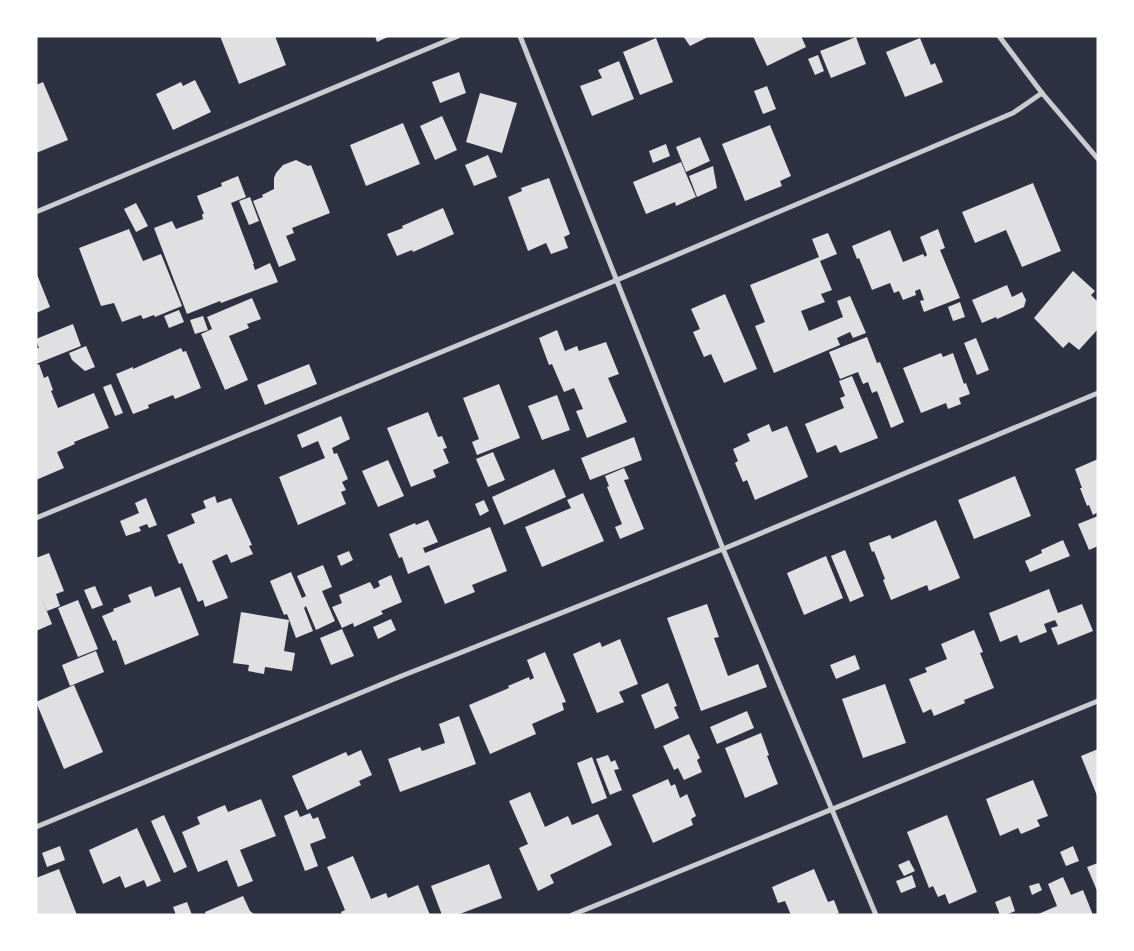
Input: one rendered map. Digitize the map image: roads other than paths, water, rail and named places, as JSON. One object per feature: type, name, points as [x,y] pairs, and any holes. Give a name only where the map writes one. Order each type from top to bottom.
[{"type":"street","points":[[36,212],[458,36]]},
{"type":"street","points":[[520,36],[723,548],[876,915]]},
{"type":"street","points":[[999,36],[1042,92],[1098,159]]},
{"type":"street","points":[[36,518],[616,280],[1012,113],[1042,92]]},
{"type":"street","points":[[36,826],[399,677],[723,548],[1098,393]]},
{"type":"street","points":[[572,915],[1098,701]]}]
